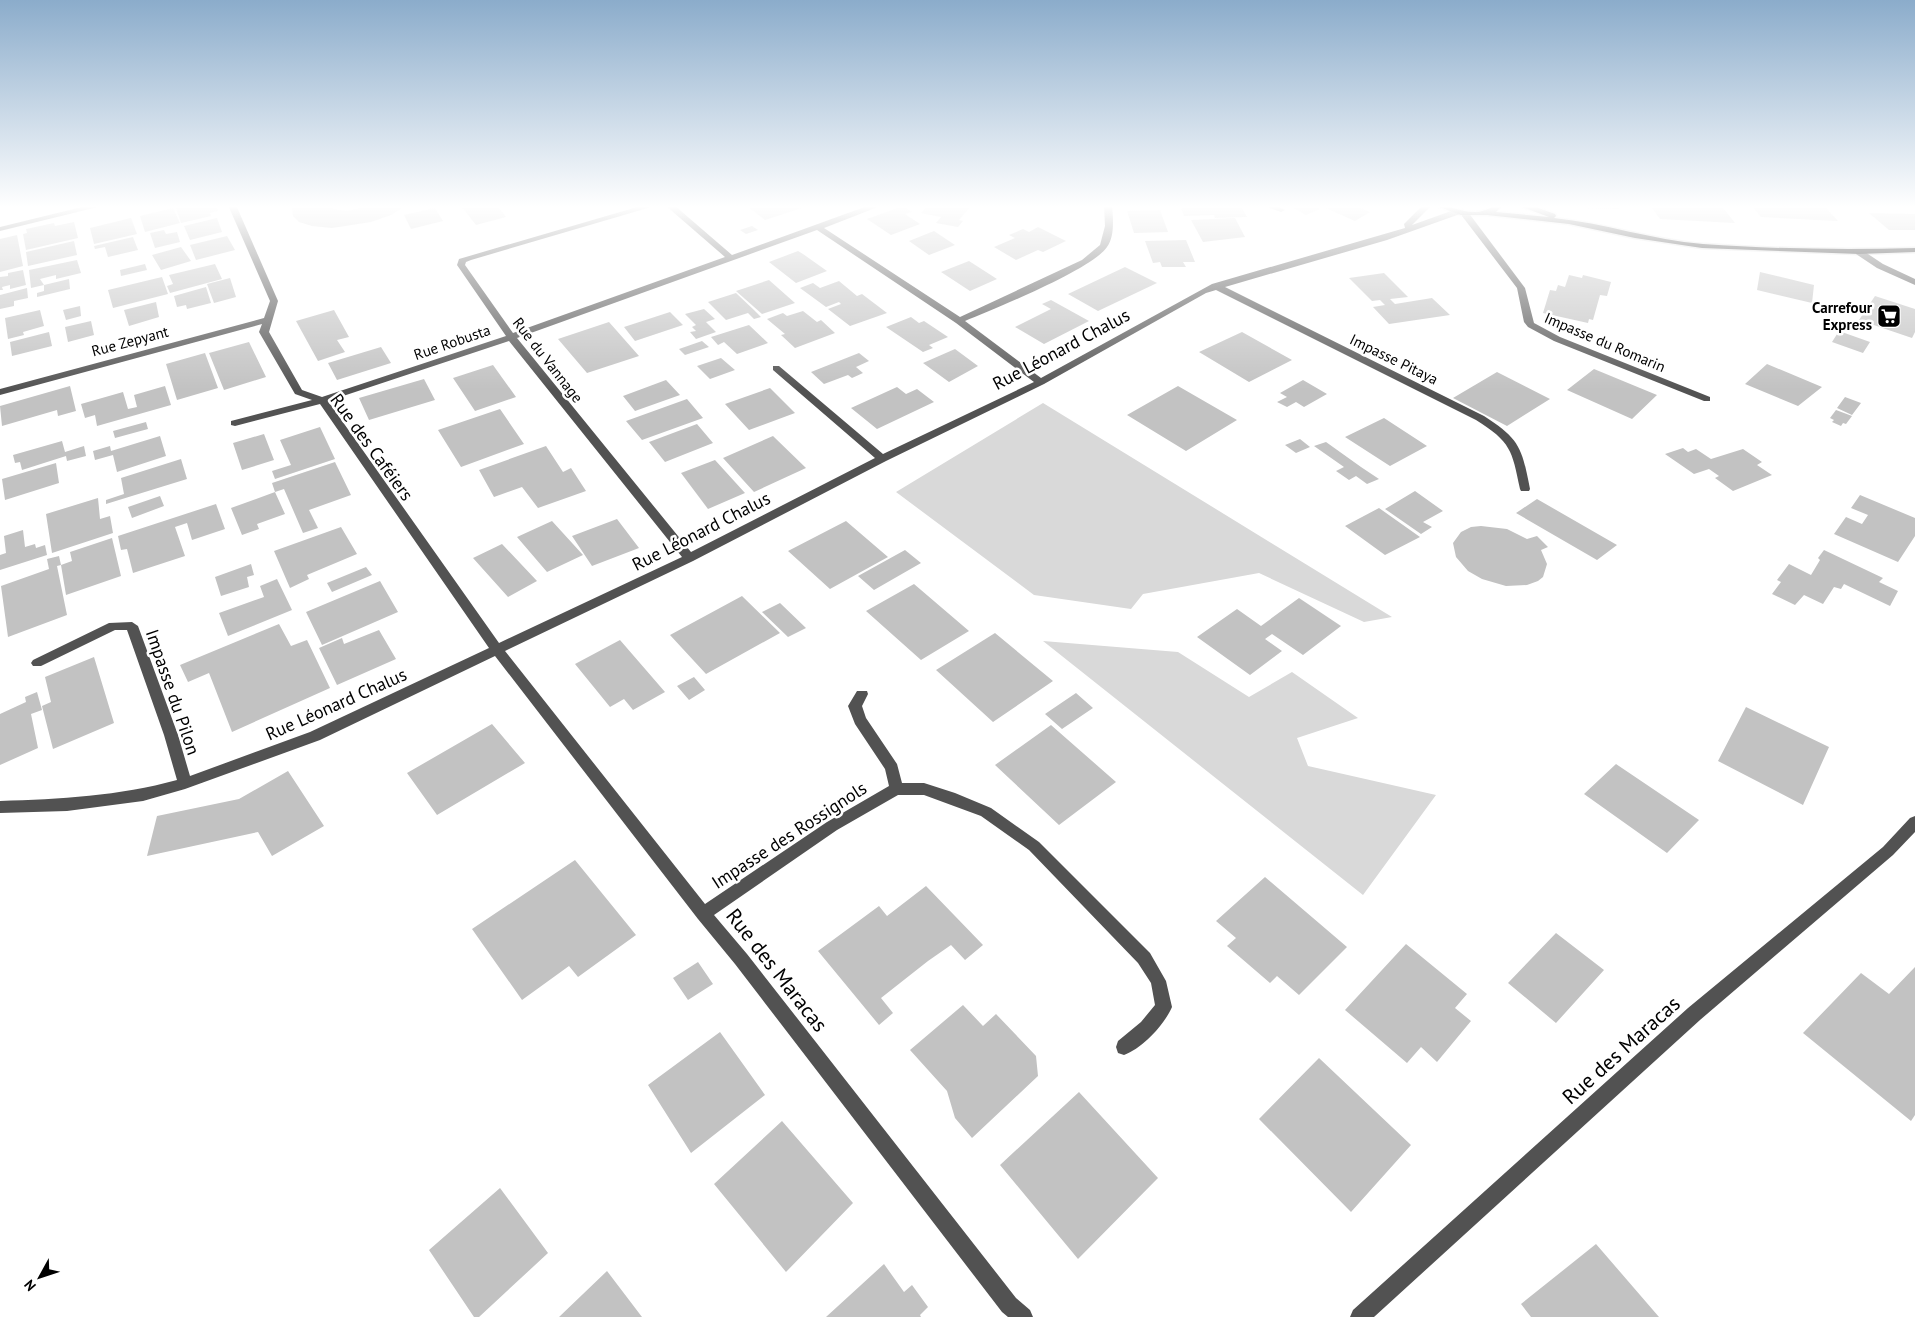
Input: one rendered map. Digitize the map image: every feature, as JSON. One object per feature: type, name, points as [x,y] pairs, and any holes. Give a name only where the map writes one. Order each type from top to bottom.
[{"type":"street","name":"Rue des Caféiers","points":[[259,266],[274,301],[264,332],[298,392],[322,400],[497,650]]},
{"type":"street","name":"Rue du Vannage","points":[[462,266],[510,337],[689,558]]},
{"type":"street","name":"Rue Robusta","points":[[235,423],[322,400],[711,266]]},
{"type":"street","points":[[876,266],[958,321],[1041,382]]},
{"type":"street","points":[[958,321],[1076,266]]},
{"type":"street","name":"Rue Léonard Chalus","points":[[0,807],[67,805],[143,795],[185,783],[316,736],[689,558],[882,459],[1041,382],[1188,298],[1215,286],[1286,266]]},
{"type":"street","name":"Impasse du Romarin","points":[[1504,266],[1521,288],[1530,325],[1557,339],[1707,399]]},
{"type":"street","points":[[1881,266],[1915,282]]},
{"type":"street","name":"Impasse Pitaya","points":[[1215,286],[1480,418],[1504,433],[1516,447],[1525,489]]},
{"type":"street","name":"Rue Zepyant","points":[[0,392],[268,320]]},
{"type":"street","points":[[776,368],[882,459]]},
{"type":"street","name":"Impasse du Pilon","points":[[37,663],[112,626],[132,626],[171,735],[185,783]]},
{"type":"street","name":"Rue des Maracas","points":[[497,650],[703,914],[754,975],[1009,1305],[1023,1317]]},
{"type":"street","points":[[862,694],[855,706],[860,720],[892,768],[896,789],[924,789],[950,797],[986,812],[1034,846],[1144,958],[1158,980],[1164,1007],[1147,1028],[1124,1047]]},
{"type":"street","name":"Impasse des Rossignols","points":[[703,914],[832,826],[896,789]]},
{"type":"street","name":"Rue des Maracas","points":[[1360,1317],[1694,1014],[1888,851],[1915,822]]},
{"type":"shaded area","points":[[1043,403],[1392,617],[1364,622],[1259,573],[1143,594],[1131,609],[1034,595],[896,492]]},
{"type":"shaded area","points":[[1043,641],[1178,652],[1249,697],[1292,672],[1358,718],[1297,738],[1308,766],[1436,795],[1363,895]]},
{"type":"building","points":[[0,266],[21,266],[0,272]]},
{"type":"building","points":[[46,266],[79,266],[81,273],[56,279],[56,275],[40,279],[44,285],[31,288],[29,270]]},
{"type":"building","points":[[135,266],[146,266],[147,270],[121,276],[120,270]]},
{"type":"building","points":[[159,266],[173,266],[161,270]]},
{"type":"building","points":[[205,266],[216,266],[222,279],[170,293],[167,286],[173,284],[169,275]]},
{"type":"building","points":[[775,266],[820,266],[827,271],[796,283]]},
{"type":"building","points":[[955,266],[977,266],[997,279],[970,291],[941,272]]},
{"type":"building","points":[[1125,267],[1157,283],[1098,311],[1068,294]]},
{"type":"building","points":[[23,270],[26,285],[10,289],[10,285],[2,287],[3,290],[0,290],[0,277]]},
{"type":"building","points":[[1760,272],[1814,285],[1812,303],[1757,290]]},
{"type":"building","points":[[1384,273],[1408,297],[1390,299],[1395,304],[1432,298],[1450,315],[1389,324],[1373,307],[1385,305],[1380,300],[1372,301],[1349,278]]},
{"type":"building","points":[[1569,275],[1582,278],[1583,275],[1611,282],[1607,296],[1600,295],[1593,320],[1589,319],[1588,323],[1543,313],[1550,290],[1556,291],[1558,285],[1565,287]]},
{"type":"building","points":[[162,277],[168,294],[113,308],[108,290]]},
{"type":"building","points":[[230,278],[236,297],[214,303],[207,284]]},
{"type":"building","points":[[69,279],[70,289],[37,297],[37,293],[44,291],[44,285]]},
{"type":"building","points":[[769,280],[795,303],[762,314],[736,291]]},
{"type":"building","points":[[839,281],[857,296],[862,294],[887,313],[850,326],[828,309],[841,304],[839,302],[826,307],[800,288],[813,283],[820,288]]},
{"type":"building","points":[[206,287],[211,303],[187,309],[186,305],[177,307],[174,296]]},
{"type":"building","points":[[27,288],[28,298],[14,301],[14,306],[0,309],[0,295]]},
{"type":"building","points":[[736,293],[761,317],[754,319],[748,313],[726,320],[708,302]]},
{"type":"building","name":"Carrefour Express","points":[[1875,296],[1915,309],[1915,332],[1912,338],[1859,320]]},
{"type":"building","points":[[1051,300],[1089,321],[1044,344],[1015,327],[1051,309],[1042,304]]},
{"type":"building","points":[[156,302],[159,317],[129,326],[124,310]]},
{"type":"building","points":[[80,306],[81,316],[66,320],[63,310]]},
{"type":"building","points":[[704,309],[715,319],[706,322],[716,332],[696,339],[690,332],[696,331],[692,327],[696,325],[685,314]]},
{"type":"building","points":[[40,310],[44,326],[23,332],[24,335],[8,339],[5,318]]},
{"type":"building","points":[[334,310],[349,337],[337,340],[345,352],[318,361],[296,321]]},
{"type":"building","points":[[803,311],[817,322],[821,320],[835,333],[795,348],[781,335],[785,334],[767,319],[783,313],[787,316]]},
{"type":"building","points":[[670,312],[683,325],[635,341],[624,327]]},
{"type":"building","points":[[911,317],[919,323],[924,321],[948,337],[929,345],[933,348],[923,352],[886,327]]},
{"type":"building","points":[[91,321],[94,335],[68,342],[65,327]]},
{"type":"building","points":[[609,322],[639,356],[587,373],[558,339]]},
{"type":"building","points":[[749,325],[768,343],[737,354],[724,342],[718,345],[711,337]]},
{"type":"building","points":[[1839,331],[1870,342],[1863,353],[1832,342]]},
{"type":"building","points":[[49,332],[52,346],[12,356],[10,342]]},
{"type":"building","points":[[1242,332],[1292,360],[1249,382],[1199,352]]},
{"type":"building","points":[[702,341],[709,347],[685,355],[679,349]]},
{"type":"building","points":[[249,342],[266,377],[224,390],[209,353]]},
{"type":"building","points":[[381,347],[391,363],[337,380],[328,363]]},
{"type":"building","points":[[955,349],[978,366],[949,382],[923,363]]},
{"type":"building","points":[[205,353],[218,388],[177,400],[166,364]]},
{"type":"building","points":[[859,353],[869,361],[856,367],[863,373],[852,378],[848,375],[824,384],[811,372]]},
{"type":"building","points":[[721,358],[735,370],[710,379],[697,366]]},
{"type":"building","points":[[1767,364],[1822,387],[1798,406],[1745,384]]},
{"type":"building","points":[[493,365],[516,397],[475,411],[453,378]]},
{"type":"building","points":[[1594,369],[1657,395],[1632,419],[1567,390]]},
{"type":"building","points":[[1497,372],[1550,399],[1507,426],[1453,398]]},
{"type":"building","points":[[424,379],[435,400],[369,420],[359,398]]},
{"type":"building","points":[[666,380],[680,395],[635,411],[623,396]]},
{"type":"building","points":[[1303,380],[1327,394],[1304,407],[1296,402],[1287,407],[1277,402],[1287,397],[1280,393]]},
{"type":"building","points":[[70,386],[76,411],[58,416],[57,410],[2,426],[0,406]]},
{"type":"building","points":[[165,386],[171,405],[97,426],[95,415],[85,418],[81,404],[123,392],[128,409],[137,407],[134,395]]},
{"type":"building","points":[[1178,386],[1237,420],[1186,451],[1127,415]]},
{"type":"building","points":[[897,387],[906,394],[917,389],[934,402],[877,429],[851,408]]},
{"type":"building","points":[[770,388],[795,413],[749,430],[725,404]]},
{"type":"building","points":[[1845,397],[1861,403],[1852,415],[1837,408]]},
{"type":"building","points":[[687,399],[703,418],[642,440],[626,421]]},
{"type":"building","points":[[500,409],[524,444],[461,467],[438,430]]},
{"type":"building","points":[[1836,410],[1852,416],[1846,424],[1843,423],[1841,426],[1832,422],[1834,420],[1830,418]]},
{"type":"building","points":[[1384,418],[1427,446],[1390,466],[1345,437]]},
{"type":"building","points":[[146,422],[148,429],[115,438],[113,431]]},
{"type":"building","points":[[697,424],[713,443],[665,462],[649,442]]},
{"type":"building","points":[[320,427],[335,459],[275,479],[272,471],[291,465],[280,440]]},
{"type":"building","points":[[264,434],[274,460],[242,470],[233,443]]},
{"type":"building","points":[[160,436],[166,456],[117,472],[113,455],[95,460],[93,451],[110,446],[111,451]]},
{"type":"building","points":[[773,436],[806,468],[754,492],[723,458]]},
{"type":"building","points":[[1300,439],[1310,447],[1296,453],[1285,445]]},
{"type":"building","points":[[62,441],[65,452],[84,446],[86,456],[67,461],[66,456],[22,470],[20,462],[15,463],[13,455]]},
{"type":"building","points":[[1326,442],[1379,479],[1367,484],[1356,476],[1349,480],[1336,471],[1344,467],[1314,446]]},
{"type":"building","points":[[546,446],[563,472],[571,468],[586,491],[538,508],[522,487],[494,497],[479,470]]},
{"type":"building","points":[[1683,448],[1688,452],[1696,449],[1711,459],[1743,449],[1762,462],[1757,465],[1772,475],[1733,491],[1715,478],[1719,476],[1709,469],[1694,474],[1665,454]]},
{"type":"building","points":[[181,459],[187,479],[106,504],[106,500],[124,494],[121,478]]},
{"type":"building","points":[[715,460],[745,493],[708,509],[681,473]]},
{"type":"building","points":[[335,462],[351,495],[309,510],[318,528],[303,533],[284,489],[275,492],[272,483]]},
{"type":"building","points":[[56,463],[59,483],[5,500],[2,479]]},
{"type":"building","points":[[1415,491],[1443,511],[1423,522],[1432,527],[1421,534],[1385,509]]},
{"type":"building","points":[[275,492],[285,514],[257,524],[259,529],[242,535],[231,508]]},
{"type":"building","points":[[1860,495],[1915,518],[1915,536],[1898,562],[1834,534],[1846,517],[1862,524],[1868,515],[1851,508]]},
{"type":"building","points":[[160,496],[164,506],[132,518],[128,507]]},
{"type":"building","points":[[98,498],[100,519],[110,516],[113,533],[52,553],[46,514]]},
{"type":"building","points":[[1537,499],[1617,545],[1597,560],[1516,513]]},
{"type":"building","points":[[216,504],[225,529],[192,540],[187,523],[175,527],[185,556],[133,573],[127,549],[121,550],[118,536]]},
{"type":"building","points":[[1379,508],[1420,537],[1385,555],[1345,526]]},
{"type":"building","points":[[617,519],[639,548],[592,566],[572,536]]},
{"type":"building","points":[[552,521],[583,555],[547,572],[517,537]]},
{"type":"building","points":[[846,521],[888,557],[830,589],[788,551]]},
{"type":"building","points":[[1481,526],[1507,529],[1527,539],[1537,536],[1548,547],[1541,550],[1547,564],[1543,577],[1527,585],[1506,586],[1482,579],[1468,571],[1456,557],[1453,543],[1461,532],[1471,527]]},
{"type":"building","points":[[341,527],[357,554],[307,575],[309,579],[290,588],[274,551]]},
{"type":"building","points":[[23,530],[25,547],[35,544],[36,548],[45,545],[47,555],[0,570],[0,555],[6,553],[4,536]]},
{"type":"building","points":[[112,538],[121,576],[66,595],[61,565],[72,561],[70,552]]},
{"type":"building","points":[[502,544],[537,581],[508,597],[473,558]]},
{"type":"building","points":[[905,550],[921,563],[874,590],[858,576]]},
{"type":"building","points":[[1824,550],[1883,578],[1879,582],[1898,591],[1890,606],[1844,584],[1841,589],[1834,587],[1823,604],[1804,595],[1795,605],[1772,594],[1781,582],[1777,580],[1789,564],[1811,575],[1820,560],[1818,558]]},
{"type":"building","points":[[59,556],[61,565],[57,566],[67,615],[8,637],[1,586],[49,569],[47,559]]},
{"type":"building","points":[[251,564],[254,575],[247,577],[249,587],[221,596],[215,577]]},
{"type":"building","points":[[366,567],[372,575],[332,592],[327,583]]},
{"type":"building","points":[[277,579],[292,610],[228,636],[219,613],[264,597],[260,586]]},
{"type":"building","points":[[380,581],[398,612],[322,645],[306,612]]},
{"type":"building","points":[[914,584],[969,631],[921,660],[866,611]]},
{"type":"building","points":[[742,596],[780,633],[706,674],[670,635]]},
{"type":"building","points":[[1299,598],[1341,626],[1303,655],[1272,634],[1265,639],[1282,651],[1250,675],[1197,637],[1237,609],[1261,626]]},
{"type":"building","points":[[780,603],[806,628],[788,637],[762,612]]},
{"type":"building","points":[[279,624],[291,646],[307,640],[330,688],[232,732],[209,673],[188,682],[180,665]]},
{"type":"building","points":[[379,630],[396,659],[337,685],[319,648],[342,638],[344,644]]},
{"type":"building","points":[[995,633],[1053,681],[993,722],[936,670]]},
{"type":"building","points":[[620,640],[665,692],[633,710],[624,699],[610,707],[575,664]]},
{"type":"building","points":[[94,657],[114,723],[53,749],[42,706],[51,702],[45,677]]},
{"type":"building","points":[[694,677],[705,690],[689,700],[677,686]]},
{"type":"building","points":[[37,692],[42,710],[31,714],[38,748],[0,765],[0,714],[26,702],[25,697]]},
{"type":"building","points":[[1076,693],[1093,708],[1062,729],[1045,714]]},
{"type":"building","points":[[1746,707],[1829,747],[1803,805],[1718,761]]},
{"type":"building","points":[[492,724],[525,763],[437,815],[407,773]]},
{"type":"building","points":[[1051,725],[1116,782],[1059,825],[995,765]]},
{"type":"building","points":[[1616,764],[1699,820],[1667,853],[1584,794]]},
{"type":"building","points":[[288,771],[324,826],[272,856],[258,832],[147,856],[157,816],[239,799]]},
{"type":"building","points":[[575,860],[636,935],[578,977],[569,966],[522,1000],[472,929]]},
{"type":"building","points":[[1265,877],[1347,947],[1299,995],[1277,976],[1270,983],[1227,946],[1236,938],[1216,921]]},
{"type":"building","points":[[926,886],[983,945],[965,960],[951,945],[928,961],[881,998],[893,1013],[879,1025],[818,951],[879,906],[887,916]]},
{"type":"building","points":[[1556,933],[1604,970],[1556,1023],[1508,983]]},
{"type":"building","points":[[1406,944],[1467,994],[1455,1008],[1471,1021],[1437,1062],[1421,1047],[1407,1063],[1345,1010]]},
{"type":"building","points":[[698,962],[713,984],[688,1000],[673,978]]},
{"type":"building","points":[[1915,967],[1915,1115],[1911,1121],[1803,1033],[1861,973],[1889,994]]},
{"type":"building","points":[[963,1005],[983,1026],[996,1014],[1036,1056],[1038,1076],[972,1138],[955,1118],[947,1091],[910,1050]]},
{"type":"building","points":[[720,1032],[765,1095],[691,1153],[648,1085]]},
{"type":"building","points":[[1319,1058],[1411,1145],[1351,1212],[1259,1119]]},
{"type":"building","points":[[1079,1092],[1158,1178],[1078,1259],[1000,1165]]},
{"type":"building","points":[[782,1121],[853,1203],[786,1272],[714,1184]]},
{"type":"building","points":[[500,1188],[548,1253],[479,1317],[474,1317],[429,1250]]},
{"type":"building","points":[[1596,1244],[1659,1317],[1531,1317],[1521,1304]]},
{"type":"building","points":[[884,1264],[904,1292],[912,1285],[928,1307],[920,1315],[921,1317],[826,1317]]},
{"type":"building","points":[[607,1271],[642,1317],[559,1317]]},
{"type":"place","name":"Carrefour Express","points":[[1889,316]]}]
